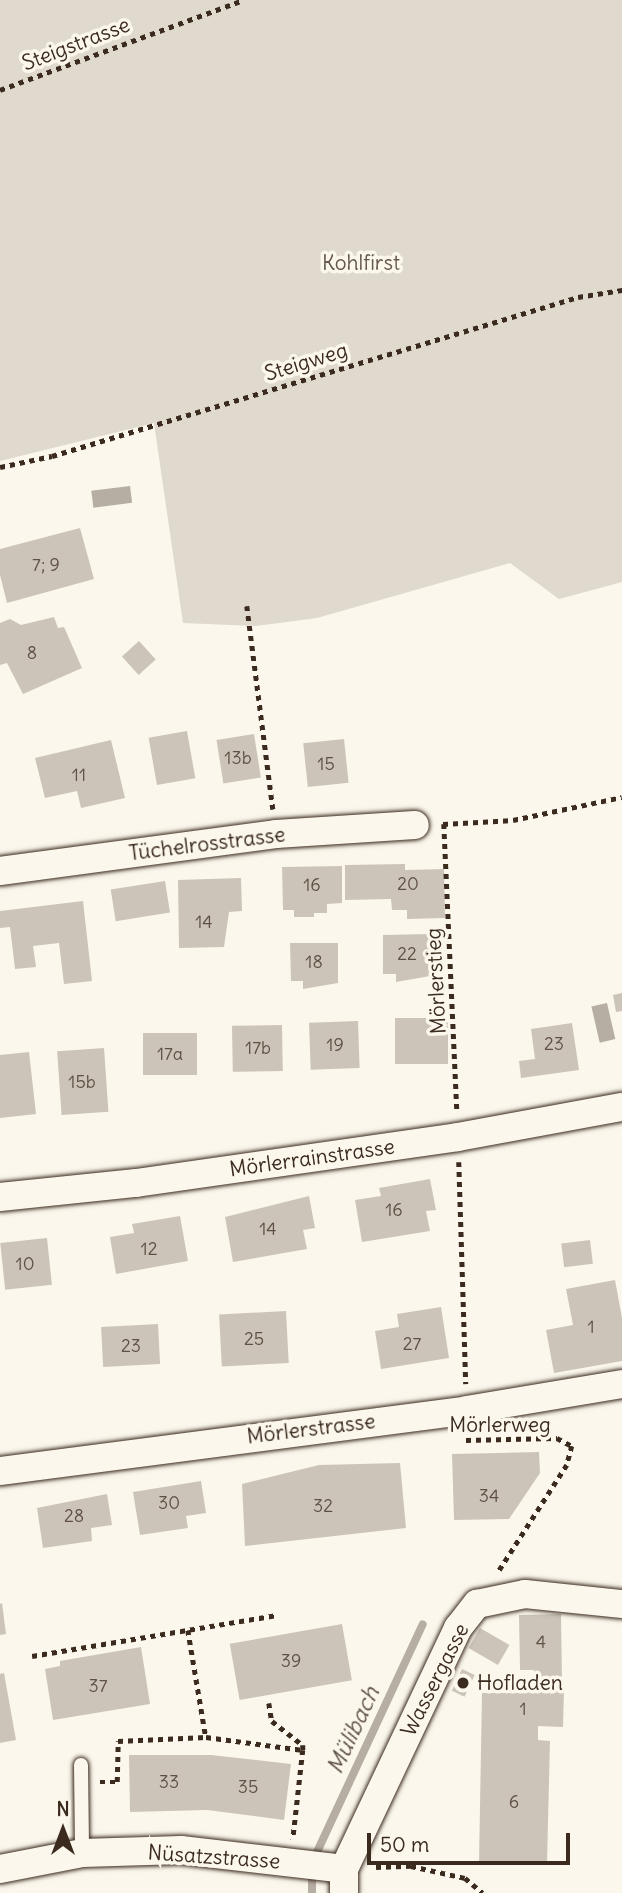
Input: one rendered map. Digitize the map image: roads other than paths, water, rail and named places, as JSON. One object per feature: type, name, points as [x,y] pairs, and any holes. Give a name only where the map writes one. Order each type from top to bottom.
[{"type":"street","name":"Tüchelrosstrasse","points":[[0,871],[276,835],[415,825]]},
{"type":"street","name":"Mörlerrainstrasse","points":[[0,1197],[136,1183],[458,1137],[622,1107]]},
{"type":"street","name":"Mörlerstrasse","points":[[0,1471],[467,1410],[622,1384]]},
{"type":"street","name":"Wassergasse","points":[[344,1881],[458,1628],[477,1604],[525,1594],[622,1604]]},
{"type":"street","name":"Nüsatzstrasse","points":[[0,1869],[82,1853],[181,1850],[290,1862],[344,1881]]},
{"type":"lane","points":[[81,1765],[82,1853]]},
{"type":"waterway","name":"Mülibach","points":[[317,1852],[423,1624]]},
{"type":"waterway","name":"Mülibach","points":[[312,1875],[312,1893]]},
{"type":"place","name":"Hofladen","points":[[463,1683]]},
{"type":"park label","name":"Kohlfirst","points":[[361,263]]}]
